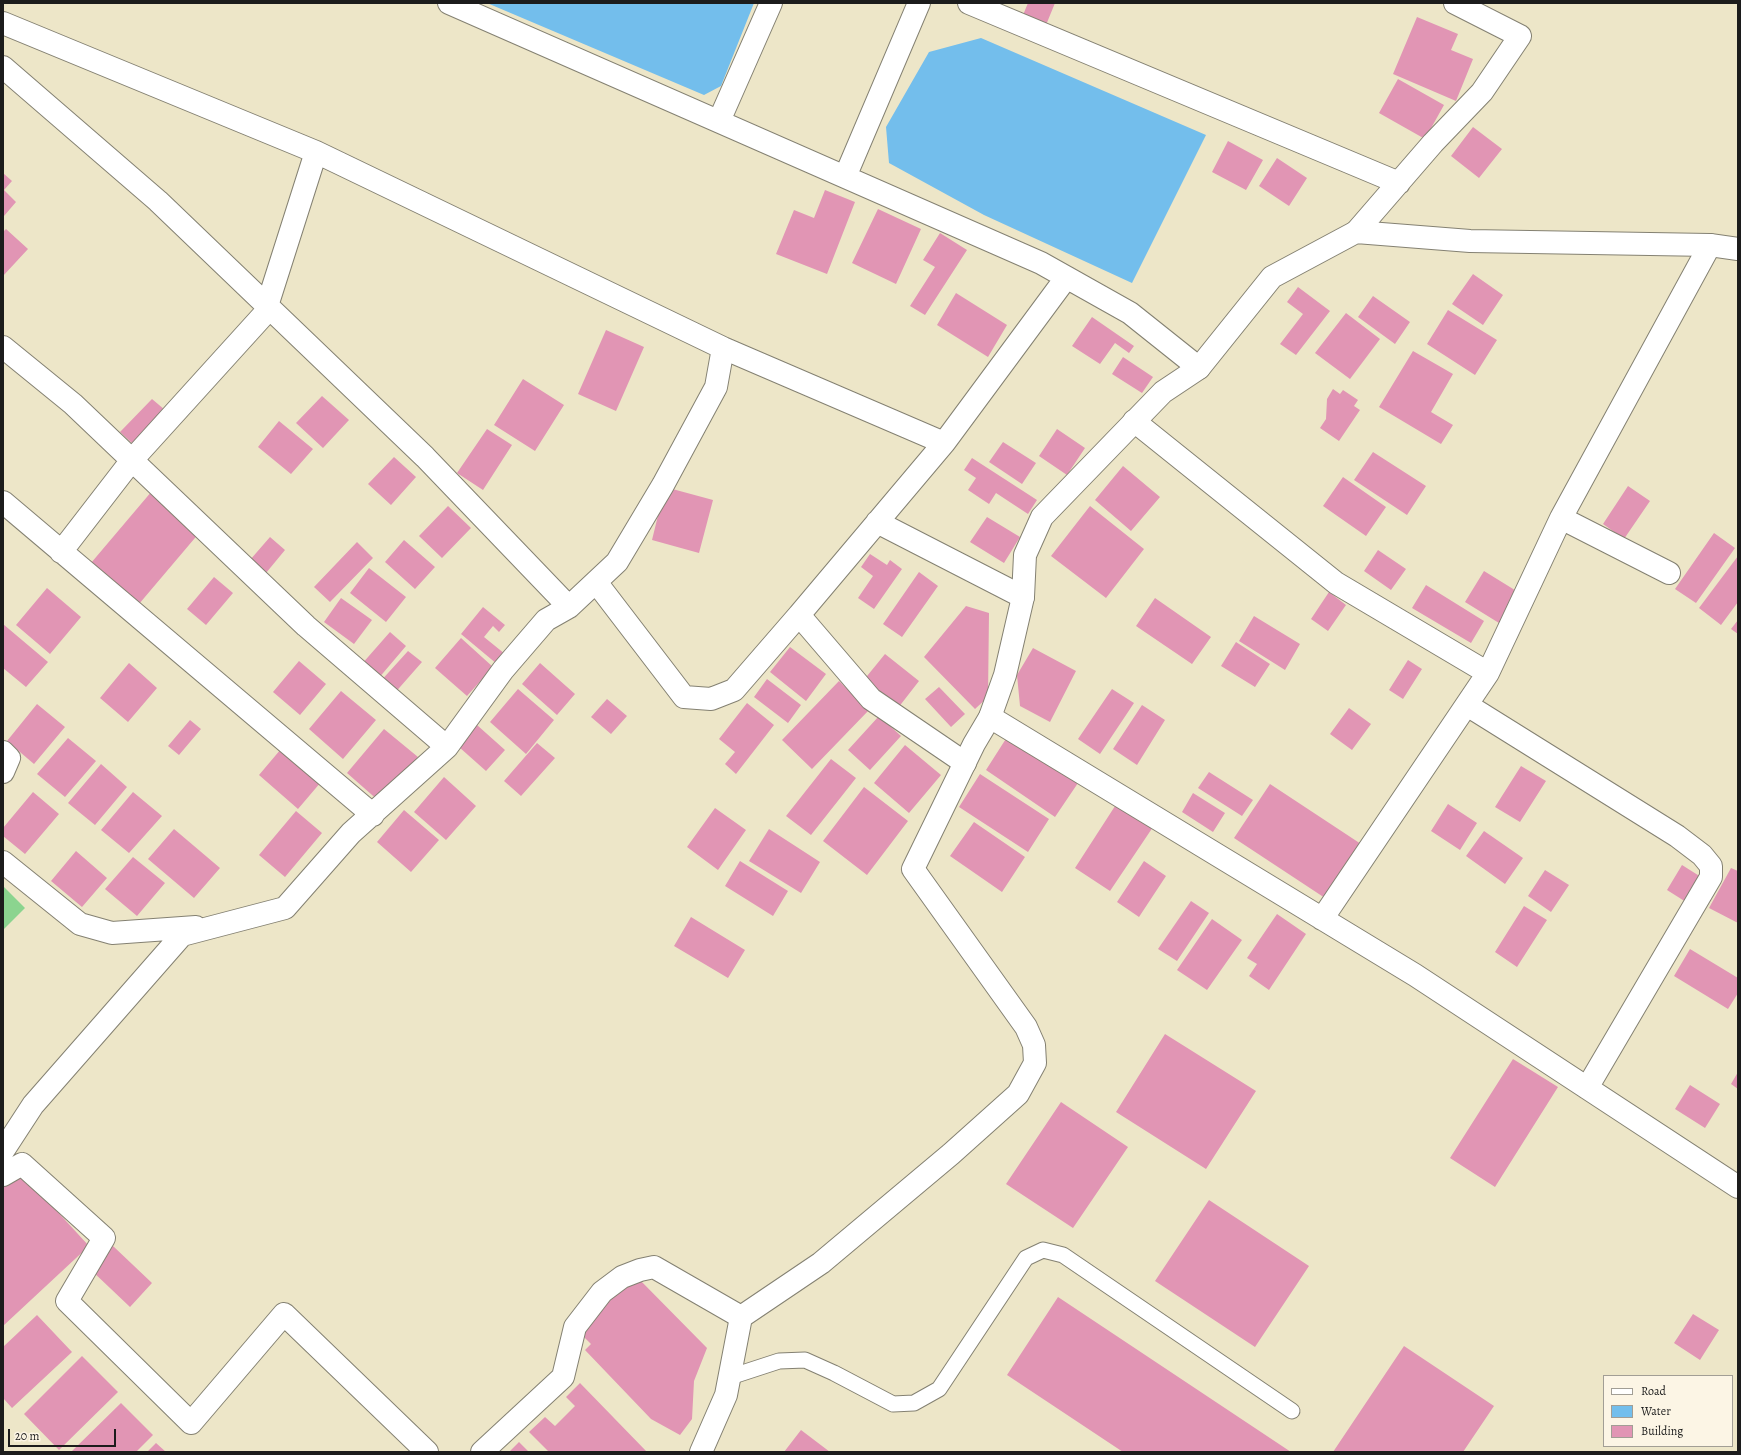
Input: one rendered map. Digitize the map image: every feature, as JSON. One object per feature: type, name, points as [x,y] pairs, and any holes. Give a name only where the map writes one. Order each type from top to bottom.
[{"type":"street","points":[[449,3],[1041,263],[1130,313],[1199,368]]},
{"type":"street","points":[[719,122],[771,3]]},
{"type":"street","points":[[845,177],[919,3]]},
{"type":"street","points":[[969,3],[1399,183]]},
{"type":"street","points":[[701,1452],[726,1395],[741,1317],[821,1263],[952,1154],[1018,1094],[1035,1063],[1034,1045],[1026,1027],[913,868],[965,763],[990,717],[1005,675],[1023,597],[1025,555],[1042,517],[1163,392],[1199,368],[1272,277],[1356,232],[1433,143],[1482,92],[1520,36],[1456,3]]},
{"type":"street","points":[[3,23],[316,152],[723,348],[944,443]]},
{"type":"street","points":[[3,67],[158,201],[425,457],[569,607]]},
{"type":"street","points":[[61,552],[132,460],[268,310],[267,306],[316,152]]},
{"type":"street","points":[[1356,232],[1470,241],[1710,245],[1738,249]]},
{"type":"street","points":[[1322,919],[1488,673],[1561,518],[1710,245]]},
{"type":"street","points":[[596,582],[684,697],[711,699],[734,690],[944,443],[1066,278]]},
{"type":"street","points":[[3,348],[73,404],[306,626],[447,747]]},
{"type":"street","points":[[3,1151],[33,1105],[182,935],[286,908],[351,833],[447,747],[508,664],[546,620],[569,607],[617,562],[664,484],[716,387],[723,348]]},
{"type":"street","points":[[1134,421],[1336,583],[1488,673]]},
{"type":"street","points":[[3,502],[372,814]]},
{"type":"street","points":[[1561,518],[1669,573]]},
{"type":"street","points":[[877,522],[1023,597]]},
{"type":"street","points":[[799,615],[871,699],[965,763]]},
{"type":"street","points":[[1467,705],[1677,836],[1702,855],[1711,866],[1711,878],[1587,1088]]},
{"type":"street","points":[[990,717],[1415,975],[1738,1187]]},
{"type":"street","points":[[3,752],[9,758],[3,772]]},
{"type":"street","points":[[3,862],[80,924],[112,933],[216,926]]},
{"type":"street","points":[[3,1175],[22,1164],[104,1238],[68,1301],[191,1423],[284,1314],[427,1452]]},
{"type":"street","points":[[482,1452],[563,1377],[575,1328],[602,1292],[622,1278],[640,1270],[654,1267],[741,1317]]},
{"type":"lane","points":[[730,1377],[779,1361],[805,1360],[834,1372],[893,1404],[914,1403],[938,1389],[1026,1258],[1043,1250],[1063,1255],[1292,1411]]},
{"type":"green space","points":[[3,886],[25,908],[3,930]]},
{"type":"water","points":[[487,3],[754,3],[721,86],[704,95]]},
{"type":"water","points":[[981,38],[1206,135],[1132,283],[984,215],[889,163],[886,127],[929,52]]},
{"type":"building","points":[[1028,3],[1055,3],[1046,25],[1023,15]]},
{"type":"building","points":[[1417,17],[1458,34],[1451,50],[1473,59],[1456,101],[1393,74]]},
{"type":"building","points":[[1398,79],[1444,105],[1425,139],[1379,113]]},
{"type":"building","points":[[1473,127],[1502,149],[1479,178],[1451,156]]},
{"type":"building","points":[[1228,141],[1263,160],[1246,190],[1212,172]]},
{"type":"building","points":[[1277,158],[1307,178],[1289,206],[1259,186]]},
{"type":"building","points":[[3,173],[12,181],[4,190],[16,202],[4,216]]},
{"type":"building","points":[[825,190],[855,202],[827,274],[776,254],[794,210],[814,218]]},
{"type":"building","points":[[878,209],[921,229],[896,284],[852,263]]},
{"type":"building","points":[[6,229],[28,249],[3,276],[3,232]]},
{"type":"building","points":[[940,233],[967,250],[925,315],[910,306],[935,267],[923,260]]},
{"type":"building","points":[[1473,274],[1503,295],[1483,325],[1452,304]]},
{"type":"building","points":[[1298,287],[1330,311],[1296,355],[1280,344],[1303,314],[1287,302]]},
{"type":"building","points":[[956,293],[1007,325],[988,357],[937,325]]},
{"type":"building","points":[[1373,296],[1410,322],[1395,344],[1358,317]]},
{"type":"building","points":[[1448,310],[1497,340],[1475,375],[1427,344]]},
{"type":"building","points":[[1346,313],[1380,339],[1350,379],[1315,353]]},
{"type":"building","points":[[1092,317],[1134,346],[1129,353],[1115,343],[1100,364],[1072,346]]},
{"type":"building","points":[[606,330],[644,347],[616,411],[578,394]]},
{"type":"building","points":[[1413,351],[1453,374],[1431,412],[1453,425],[1441,444],[1379,407]]},
{"type":"building","points":[[1123,357],[1153,377],[1142,393],[1112,374]]},
{"type":"building","points":[[523,379],[564,405],[535,451],[494,425]]},
{"type":"building","points":[[1333,389],[1340,394],[1343,390],[1358,400],[1354,406],[1360,410],[1339,441],[1320,428],[1326,419],[1327,399]]},
{"type":"building","points":[[322,396],[349,420],[323,448],[296,423]]},
{"type":"building","points":[[152,399],[165,410],[133,444],[120,432]]},
{"type":"building","points":[[279,421],[313,449],[291,474],[258,447]]},
{"type":"building","points":[[487,429],[512,445],[483,490],[457,473]]},
{"type":"building","points":[[1057,429],[1085,448],[1067,475],[1039,456]]},
{"type":"building","points":[[1003,442],[1036,463],[1022,484],[989,462]]},
{"type":"building","points":[[1373,452],[1426,486],[1407,515],[1354,480]]},
{"type":"building","points":[[394,457],[416,477],[391,505],[368,484]]},
{"type":"building","points":[[972,458],[1037,500],[1028,514],[996,493],[989,504],[968,490],[976,478],[964,470]]},
{"type":"building","points":[[1123,466],[1160,497],[1131,531],[1095,500]]},
{"type":"building","points":[[1343,477],[1386,507],[1366,536],[1323,506]]},
{"type":"building","points":[[1628,486],[1650,501],[1624,539],[1603,524]]},
{"type":"building","points":[[665,487],[713,500],[699,553],[652,540]]},
{"type":"building","points":[[152,491],[200,532],[139,604],[91,563]]},
{"type":"building","points":[[448,506],[471,528],[442,558],[419,536]]},
{"type":"building","points":[[1090,506],[1144,549],[1106,598],[1051,556]]},
{"type":"building","points":[[987,517],[1020,537],[1004,563],[970,542]]},
{"type":"building","points":[[1714,533],[1735,548],[1696,603],[1675,589]]},
{"type":"building","points":[[270,537],[285,550],[266,573],[250,560]]},
{"type":"building","points":[[404,540],[435,567],[415,589],[385,562]]},
{"type":"building","points":[[357,542],[373,558],[330,602],[314,587]]},
{"type":"building","points":[[1378,550],[1406,569],[1391,590],[1364,571]]},
{"type":"building","points":[[870,554],[887,565],[890,560],[902,569],[874,609],[858,598],[873,576],[861,567]]},
{"type":"building","points":[[1738,556],[1738,602],[1721,625],[1699,608]]},
{"type":"building","points":[[369,568],[406,597],[386,622],[350,593]]},
{"type":"building","points":[[1484,571],[1518,592],[1499,623],[1465,602]]},
{"type":"building","points":[[919,572],[938,586],[902,637],[883,624]]},
{"type":"building","points":[[214,577],[233,593],[206,625],[187,609]]},
{"type":"building","points":[[1426,585],[1484,621],[1471,643],[1412,608]]},
{"type":"building","points":[[47,588],[81,617],[50,654],[16,625]]},
{"type":"building","points":[[1329,592],[1346,605],[1328,631],[1311,619]]},
{"type":"building","points":[[341,598],[372,620],[354,644],[324,622]]},
{"type":"building","points":[[1155,598],[1211,637],[1192,664],[1136,626]]},
{"type":"building","points":[[966,606],[989,613],[988,697],[975,709],[924,657]]},
{"type":"building","points":[[483,607],[505,625],[499,632],[493,626],[484,637],[505,654],[497,664],[461,634]]},
{"type":"building","points":[[1254,616],[1300,644],[1285,670],[1239,641]]},
{"type":"building","points":[[1738,620],[1738,634],[1731,629]]},
{"type":"building","points":[[3,624],[48,662],[26,687],[3,668]]},
{"type":"building","points":[[390,632],[406,646],[378,679],[361,665]]},
{"type":"building","points":[[461,638],[493,667],[467,696],[435,668]]},
{"type":"building","points":[[1236,642],[1270,664],[1255,687],[1221,666]]},
{"type":"building","points":[[790,647],[826,674],[806,701],[770,672]]},
{"type":"building","points":[[1033,648],[1076,671],[1050,722],[1020,706],[1017,675]]},
{"type":"building","points":[[408,651],[422,662],[393,695],[379,683]]},
{"type":"building","points":[[885,654],[919,681],[898,708],[863,681]]},
{"type":"building","points":[[1408,660],[1422,669],[1403,699],[1389,690]]},
{"type":"building","points":[[299,661],[326,684],[300,715],[273,692]]},
{"type":"building","points":[[129,663],[157,688],[128,722],[100,698]]},
{"type":"building","points":[[540,663],[575,694],[557,715],[522,684]]},
{"type":"building","points":[[767,679],[801,705],[788,723],[754,697]]},
{"type":"building","points":[[839,681],[869,710],[812,769],[782,740]]},
{"type":"building","points":[[939,687],[965,714],[951,727],[925,699]]},
{"type":"building","points":[[518,689],[554,720],[526,754],[490,722]]},
{"type":"building","points":[[1112,689],[1134,703],[1100,754],[1078,739]]},
{"type":"building","points":[[341,691],[376,720],[343,759],[309,729]]},
{"type":"building","points":[[607,699],[627,716],[611,734],[591,717]]},
{"type":"building","points":[[747,703],[774,725],[736,774],[725,764],[735,752],[719,739]]},
{"type":"building","points":[[37,704],[65,727],[34,764],[7,741]]},
{"type":"building","points":[[1142,705],[1165,720],[1137,765],[1113,749]]},
{"type":"building","points":[[1349,708],[1371,724],[1352,750],[1330,734]]},
{"type":"building","points":[[879,716],[901,736],[870,770],[848,750]]},
{"type":"building","points":[[190,720],[201,729],[179,755],[168,746]]},
{"type":"building","points":[[477,725],[505,750],[486,771],[459,747]]},
{"type":"building","points":[[384,729],[418,757],[380,802],[347,773]]},
{"type":"building","points":[[1009,734],[1080,780],[1055,817],[986,770]]},
{"type":"building","points":[[68,738],[96,761],[65,797],[37,774]]},
{"type":"building","points":[[537,743],[555,758],[521,796],[504,781]]},
{"type":"building","points":[[905,745],[941,775],[909,813],[874,783]]},
{"type":"building","points":[[281,749],[321,782],[298,809],[259,775]]},
{"type":"building","points":[[831,759],[856,778],[811,835],[786,816]]},
{"type":"building","points":[[101,764],[127,787],[95,825],[68,803]]},
{"type":"building","points":[[1521,766],[1546,781],[1520,822],[1495,807]]},
{"type":"building","points":[[1209,772],[1253,800],[1242,816],[1198,788]]},
{"type":"building","points":[[980,774],[1049,819],[1028,852],[959,807]]},
{"type":"building","points":[[444,777],[476,806],[446,840],[414,812]]},
{"type":"building","points":[[1270,784],[1361,844],[1325,898],[1234,838]]},
{"type":"building","points":[[864,787],[908,821],[867,875],[823,841]]},
{"type":"building","points":[[33,792],[59,814],[25,854],[3,836],[3,828]]},
{"type":"building","points":[[133,792],[162,816],[129,853],[101,830]]},
{"type":"building","points":[[1193,793],[1225,813],[1213,832],[1182,812]]},
{"type":"building","points":[[1117,803],[1153,827],[1110,891],[1075,868]]},
{"type":"building","points":[[1448,804],[1477,823],[1460,850],[1431,831]]},
{"type":"building","points":[[715,808],[746,830],[718,870],[687,847]]},
{"type":"building","points":[[404,810],[439,840],[411,872],[377,842]]},
{"type":"building","points":[[296,811],[322,833],[285,877],[259,855]]},
{"type":"building","points":[[974,822],[1025,857],[1002,892],[950,856]]},
{"type":"building","points":[[174,829],[220,868],[194,898],[148,859]]},
{"type":"building","points":[[769,829],[820,862],[801,893],[749,861]]},
{"type":"building","points":[[1484,831],[1523,858],[1505,884],[1466,856]]},
{"type":"building","points":[[76,851],[107,878],[82,907],[51,881]]},
{"type":"building","points":[[133,857],[165,883],[137,916],[105,889]]},
{"type":"building","points":[[740,861],[788,891],[773,916],[725,886]]},
{"type":"building","points":[[1144,861],[1166,876],[1139,917],[1117,902]]},
{"type":"building","points":[[1682,865],[1701,877],[1686,902],[1667,890]]},
{"type":"building","points":[[1731,868],[1738,871],[1738,923],[1709,908]]},
{"type":"building","points":[[1545,870],[1569,885],[1551,912],[1528,896]]},
{"type":"building","points":[[1191,901],[1209,913],[1177,961],[1158,949]]},
{"type":"building","points":[[1524,906],[1547,920],[1517,967],[1495,952]]},
{"type":"building","points":[[1277,914],[1306,934],[1269,990],[1249,976],[1257,964],[1247,958]]},
{"type":"building","points":[[691,917],[745,950],[728,978],[674,946]]},
{"type":"building","points":[[1212,919],[1242,940],[1207,990],[1177,970]]},
{"type":"building","points":[[1690,949],[1738,978],[1738,993],[1728,1009],[1674,976]]},
{"type":"building","points":[[1165,1034],[1256,1091],[1206,1169],[1116,1112]]},
{"type":"building","points":[[1513,1059],[1558,1087],[1495,1187],[1450,1158]]},
{"type":"building","points":[[1738,1072],[1738,1089],[1731,1084]]},
{"type":"building","points":[[1690,1085],[1720,1104],[1705,1128],[1675,1109]]},
{"type":"building","points":[[1061,1102],[1128,1147],[1073,1228],[1006,1184]]},
{"type":"building","points":[[20,1171],[89,1246],[3,1326],[3,1187]]},
{"type":"building","points":[[1209,1200],[1309,1266],[1255,1347],[1155,1281]]},
{"type":"building","points":[[113,1246],[152,1283],[130,1307],[91,1270]]},
{"type":"building","points":[[637,1277],[707,1348],[694,1381],[692,1419],[680,1435],[651,1419],[585,1350],[591,1344],[578,1331],[618,1283],[624,1289]]},
{"type":"building","points":[[1058,1297],[1291,1452],[1123,1452],[1007,1375]]},
{"type":"building","points":[[1693,1314],[1719,1330],[1700,1360],[1674,1343]]},
{"type":"building","points":[[37,1315],[72,1352],[12,1408],[3,1398],[3,1347]]},
{"type":"building","points":[[1404,1346],[1494,1406],[1463,1452],[1333,1452]]},
{"type":"building","points":[[82,1356],[118,1392],[59,1450],[24,1414]]},
{"type":"building","points":[[580,1383],[647,1452],[549,1452],[529,1432],[545,1417],[555,1426],[575,1406],[566,1397]]},
{"type":"building","points":[[121,1403],[153,1435],[136,1452],[71,1452]]},
{"type":"building","points":[[801,1430],[830,1452],[784,1452]]},
{"type":"building","points":[[519,1442],[529,1452],[509,1452]]},
{"type":"building","points":[[156,1443],[166,1452],[147,1452]]}]
